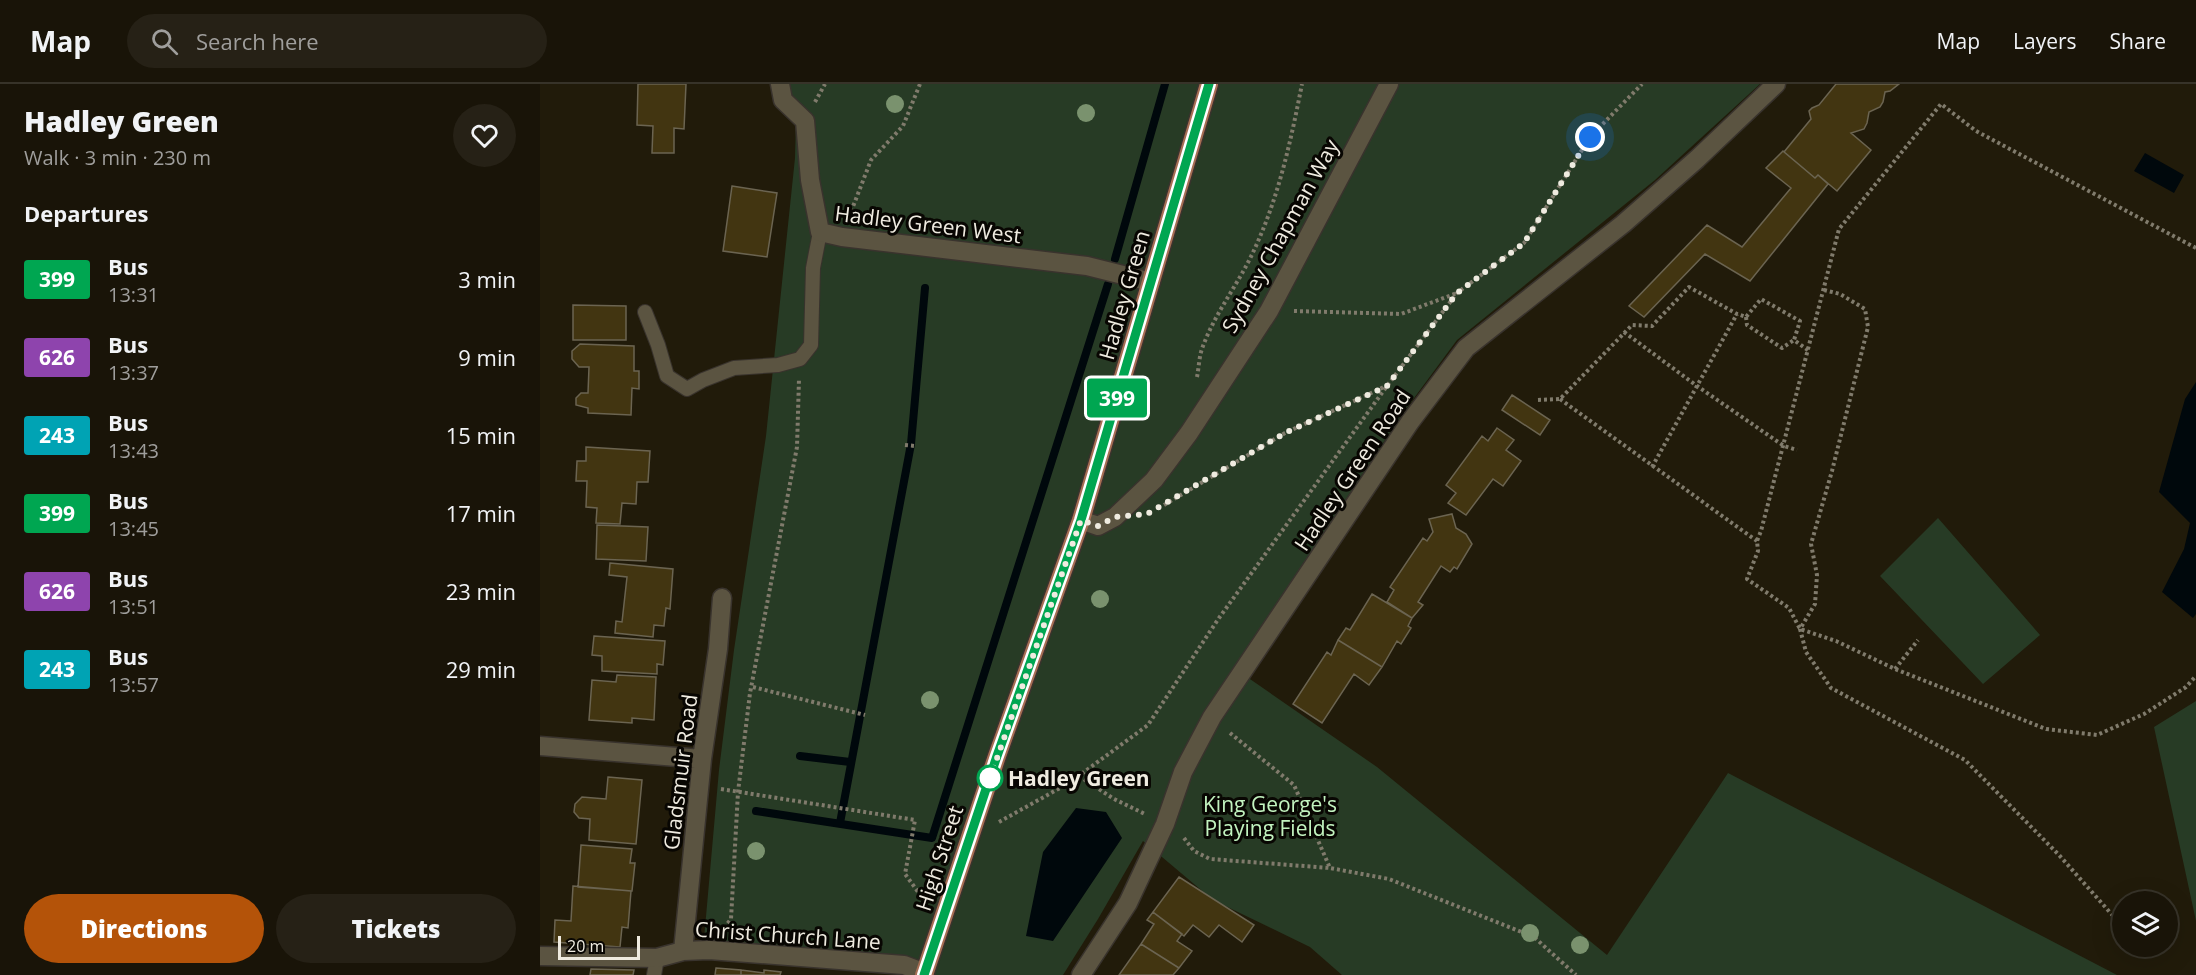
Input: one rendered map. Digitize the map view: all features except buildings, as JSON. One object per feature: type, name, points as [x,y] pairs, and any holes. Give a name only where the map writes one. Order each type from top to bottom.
[{"type":"main road","name":"Hadley Green","points":[[997,756],[1081,520],[1209,84]]},
{"type":"main road","name":"High Street","points":[[924,974],[997,756]]},
{"type":"street","name":"Hadley Green West","points":[[780,84],[783,100],[804,121],[810,180],[820,232],[842,237],[1087,266],[1151,282]]},
{"type":"street","name":"Sydney Chapman Way","points":[[1081,520],[1098,526],[1115,517],[1154,480],[1201,415],[1269,311],[1389,84]]},
{"type":"street","name":"Hadley Green Road","points":[[1081,975],[1128,903],[1166,824],[1183,772],[1212,717],[1410,422],[1466,348],[1623,224],[1697,159],[1776,84]]},
{"type":"street","name":"Gladsmuir Road","points":[[683,951],[702,759],[718,649],[722,598]]},
{"type":"street","points":[[540,746],[702,759]]},
{"type":"street","name":"Christ Church Lane","points":[[540,956],[656,967],[683,951],[709,950],[904,965],[924,974]]},
{"type":"lane","points":[[645,312],[667,376],[687,389],[734,368],[778,365],[800,359],[811,345],[813,268],[820,232]]},
{"type":"path","points":[[842,237],[871,160],[903,126],[920,84]]},
{"type":"path","points":[[1201,415],[1197,378],[1202,348],[1214,320],[1242,275],[1259,238],[1289,152],[1302,84]]},
{"type":"path","points":[[1269,311],[1401,314],[1457,293],[1524,243],[1590,137],[1642,84]]},
{"type":"path","points":[[2112,915],[2059,855],[1965,760],[1831,688],[1806,652],[1800,629],[1789,608],[1747,579],[1758,551],[1757,541],[1809,351],[1839,229],[1941,104],[1976,131],[2196,248]]},
{"type":"path","points":[[1560,399],[1632,325],[1652,326],[1689,287],[1737,314],[1746,316]]},
{"type":"path","points":[[1800,629],[1815,604],[1817,575],[1810,544],[1832,471],[1868,327],[1865,309],[1840,294],[1824,290]]},
{"type":"path","points":[[969,839],[1079,776],[1148,725],[1219,618],[1457,293]]},
{"type":"path","points":[[1761,299],[1800,321],[1794,340],[1782,348],[1747,325],[1746,316],[1761,299]]},
{"type":"path","points":[[1652,467],[1737,314]]},
{"type":"path","points":[[1624,332],[1784,446],[1797,450]]},
{"type":"path","points":[[1794,340],[1809,351]]},
{"type":"path","points":[[709,950],[731,920],[738,792],[750,693],[753,687],[796,447],[800,359]]},
{"type":"path","points":[[1156,509],[1285,433],[1387,386]]},
{"type":"path","points":[[1539,400],[1560,399],[1757,541]]},
{"type":"path","points":[[905,445],[915,446]]},
{"type":"path","points":[[1800,629],[1836,641],[1895,669],[2046,729],[2097,735],[2144,714],[2186,687],[2196,676]]},
{"type":"path","points":[[1895,669],[1918,640]]},
{"type":"path","points":[[753,687],[865,715]]},
{"type":"path","points":[[1225,729],[1294,785],[1330,868]]},
{"type":"path","points":[[1079,776],[1114,799],[1179,830],[1194,850],[1209,859],[1330,868],[1389,879],[1534,937],[1576,975]]},
{"type":"path","points":[[738,792],[915,820],[905,874],[925,901]]},
{"type":"green space","name":"Hadley Green","points":[[778,84],[1760,84],[1655,180],[1457,340],[1403,413],[1234,668],[1377,767],[1607,955],[1728,773],[2117,975],[1342,975],[1310,947],[1213,900],[1143,841],[1063,975],[931,975],[859,953],[704,939],[719,770],[734,650],[766,436],[795,158],[796,121]]},
{"type":"green space","points":[[1938,518],[2040,635],[1983,684],[1880,576]]},
{"type":"green space","points":[[2196,701],[2196,921],[2154,727]]},
{"type":"shaded area","points":[[2145,153],[2184,175],[2174,193],[2134,171]]},
{"type":"shaded area","points":[[2196,382],[2196,614],[2193,618],[2162,592],[2184,549],[2190,523],[2159,492],[2185,399]]},
{"type":"shaded area","points":[[1076,808],[1106,812],[1122,838],[1053,941],[1026,936],[1043,852]]},
{"type":"waterway","points":[[1115,259],[1165,84]]},
{"type":"waterway","points":[[756,811],[932,838],[1108,284]]},
{"type":"waterway","points":[[840,823],[911,444],[925,288]]},
{"type":"waterway","points":[[800,756],[850,762]]},
{"type":"bus line","name":"399","points":[[924,975],[997,756],[1081,520],[1209,84]]},
{"type":"place","name":"Hadley Green","points":[[990,778]]},
{"type":"route","points":[[990,778],[1081,520],[1098,526],[1115,517],[1147,514],[1285,433],[1387,386],[1457,293],[1524,243],[1590,137]]},
{"type":"park label","name":"King George's Playing Fields","points":[[1270,816]]}]
